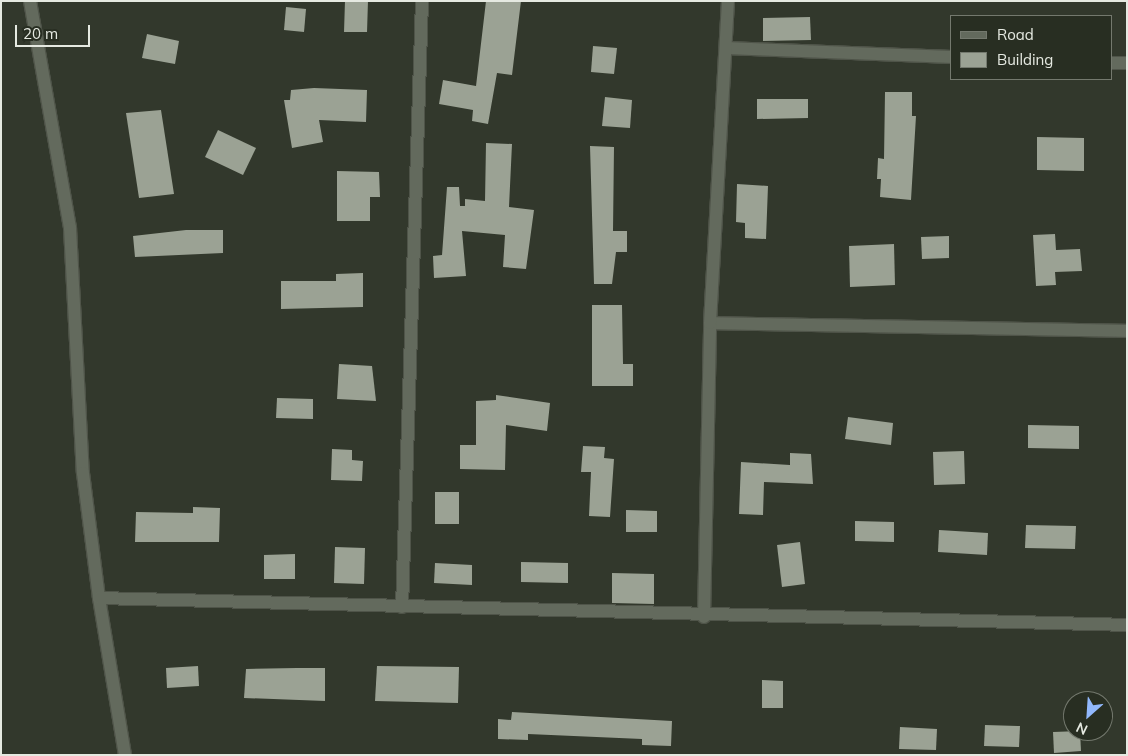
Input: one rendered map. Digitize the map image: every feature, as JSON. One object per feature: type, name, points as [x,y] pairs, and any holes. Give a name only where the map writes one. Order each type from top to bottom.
[{"type":"street","points":[[30,1],[71,237],[83,473],[100,598],[125,755]]},
{"type":"street","points":[[402,608],[422,1]]},
{"type":"street","points":[[704,617],[710,322],[728,1]]},
{"type":"street","points":[[726,48],[950,56]]},
{"type":"street","points":[[1113,63],[1127,63]]},
{"type":"street","points":[[710,322],[1127,331]]},
{"type":"street","points":[[100,598],[704,617],[1127,625]]},
{"type":"building","points":[[345,1],[368,1],[367,32],[344,32]]},
{"type":"building","points":[[486,1],[521,1],[512,75],[497,73],[488,124],[472,121],[473,110],[439,104],[443,80],[476,86]]},
{"type":"building","points":[[286,7],[306,9],[304,32],[284,30]]},
{"type":"building","points":[[810,17],[811,40],[763,41],[763,18]]},
{"type":"building","points":[[147,34],[179,41],[175,64],[142,58]]},
{"type":"building","points":[[593,46],[617,48],[614,74],[591,72]]},
{"type":"building","points":[[314,88],[367,90],[366,122],[319,120],[323,142],[292,148],[284,100],[290,100],[291,90]]},
{"type":"building","points":[[885,92],[912,92],[912,116],[916,116],[911,200],[880,197],[881,179],[877,179],[878,158],[884,159]]},
{"type":"building","points":[[605,97],[632,100],[630,128],[602,126]]},
{"type":"building","points":[[757,99],[808,99],[808,118],[757,119]]},
{"type":"building","points":[[161,110],[174,194],[139,198],[126,113]]},
{"type":"building","points":[[218,130],[256,148],[243,175],[205,157]]},
{"type":"building","points":[[1037,137],[1084,138],[1084,171],[1037,170]]},
{"type":"building","points":[[486,143],[512,144],[509,207],[534,210],[526,269],[503,267],[505,235],[462,231],[466,276],[434,278],[433,256],[442,255],[447,187],[459,187],[460,206],[465,206],[465,199],[485,201]]},
{"type":"building","points":[[590,146],[614,147],[613,231],[627,231],[627,252],[616,252],[612,284],[594,284]]},
{"type":"building","points":[[337,171],[379,172],[380,197],[370,197],[370,221],[337,221]]},
{"type":"building","points":[[737,184],[768,186],[766,239],[745,238],[745,223],[736,222]]},
{"type":"building","points":[[186,230],[223,230],[223,253],[135,257],[133,236]]},
{"type":"building","points":[[1055,234],[1056,250],[1080,249],[1082,271],[1055,272],[1056,285],[1036,286],[1033,235]]},
{"type":"building","points":[[949,236],[949,258],[922,259],[921,237]]},
{"type":"building","points":[[894,244],[895,285],[850,287],[849,246]]},
{"type":"building","points":[[363,273],[363,307],[281,309],[281,281],[336,281],[336,274]]},
{"type":"building","points":[[592,305],[622,305],[623,364],[633,364],[633,386],[592,386]]},
{"type":"building","points":[[339,364],[372,366],[376,401],[337,399]]},
{"type":"building","points":[[496,395],[550,403],[547,431],[506,425],[505,470],[460,469],[460,445],[476,445],[476,401],[496,400]]},
{"type":"building","points":[[277,398],[313,399],[313,419],[276,418]]},
{"type":"building","points":[[848,417],[893,423],[891,445],[845,439]]},
{"type":"building","points":[[1028,425],[1079,426],[1079,449],[1028,448]]},
{"type":"building","points":[[583,446],[605,447],[604,458],[614,459],[610,517],[589,516],[591,472],[581,472]]},
{"type":"building","points":[[332,449],[352,450],[352,460],[363,461],[362,481],[331,480]]},
{"type":"building","points":[[964,451],[965,484],[934,485],[933,452]]},
{"type":"building","points":[[790,453],[811,454],[813,484],[764,482],[763,515],[739,514],[741,462],[790,465]]},
{"type":"building","points":[[435,492],[459,492],[459,524],[435,524]]},
{"type":"building","points":[[193,507],[220,508],[219,542],[135,542],[136,512],[193,513]]},
{"type":"building","points":[[626,510],[657,511],[657,532],[626,532]]},
{"type":"building","points":[[855,521],[894,522],[894,542],[855,541]]},
{"type":"building","points":[[1026,525],[1076,526],[1075,549],[1025,548]]},
{"type":"building","points":[[939,530],[988,533],[987,555],[938,552]]},
{"type":"building","points":[[800,542],[805,584],[782,587],[777,545]]},
{"type":"building","points":[[335,547],[365,548],[364,584],[334,583]]},
{"type":"building","points":[[295,554],[295,579],[264,579],[264,555]]},
{"type":"building","points":[[521,562],[568,563],[568,583],[521,582]]},
{"type":"building","points":[[435,563],[472,565],[472,585],[434,583]]},
{"type":"building","points":[[612,573],[654,574],[654,604],[612,603]]},
{"type":"building","points":[[198,666],[199,686],[167,688],[166,668]]},
{"type":"building","points":[[377,666],[459,667],[458,703],[375,701]]},
{"type":"building","points":[[325,668],[325,701],[244,698],[246,669]]},
{"type":"building","points":[[762,680],[783,681],[783,708],[762,708]]},
{"type":"building","points":[[512,712],[672,721],[671,746],[642,745],[642,739],[528,734],[528,740],[498,739],[498,719],[511,720]]},
{"type":"building","points":[[985,725],[1020,726],[1019,747],[984,746]]},
{"type":"building","points":[[900,727],[937,729],[936,750],[899,749]]},
{"type":"building","points":[[1053,732],[1063,732],[1063,741],[1080,741],[1081,751],[1054,753]]}]
